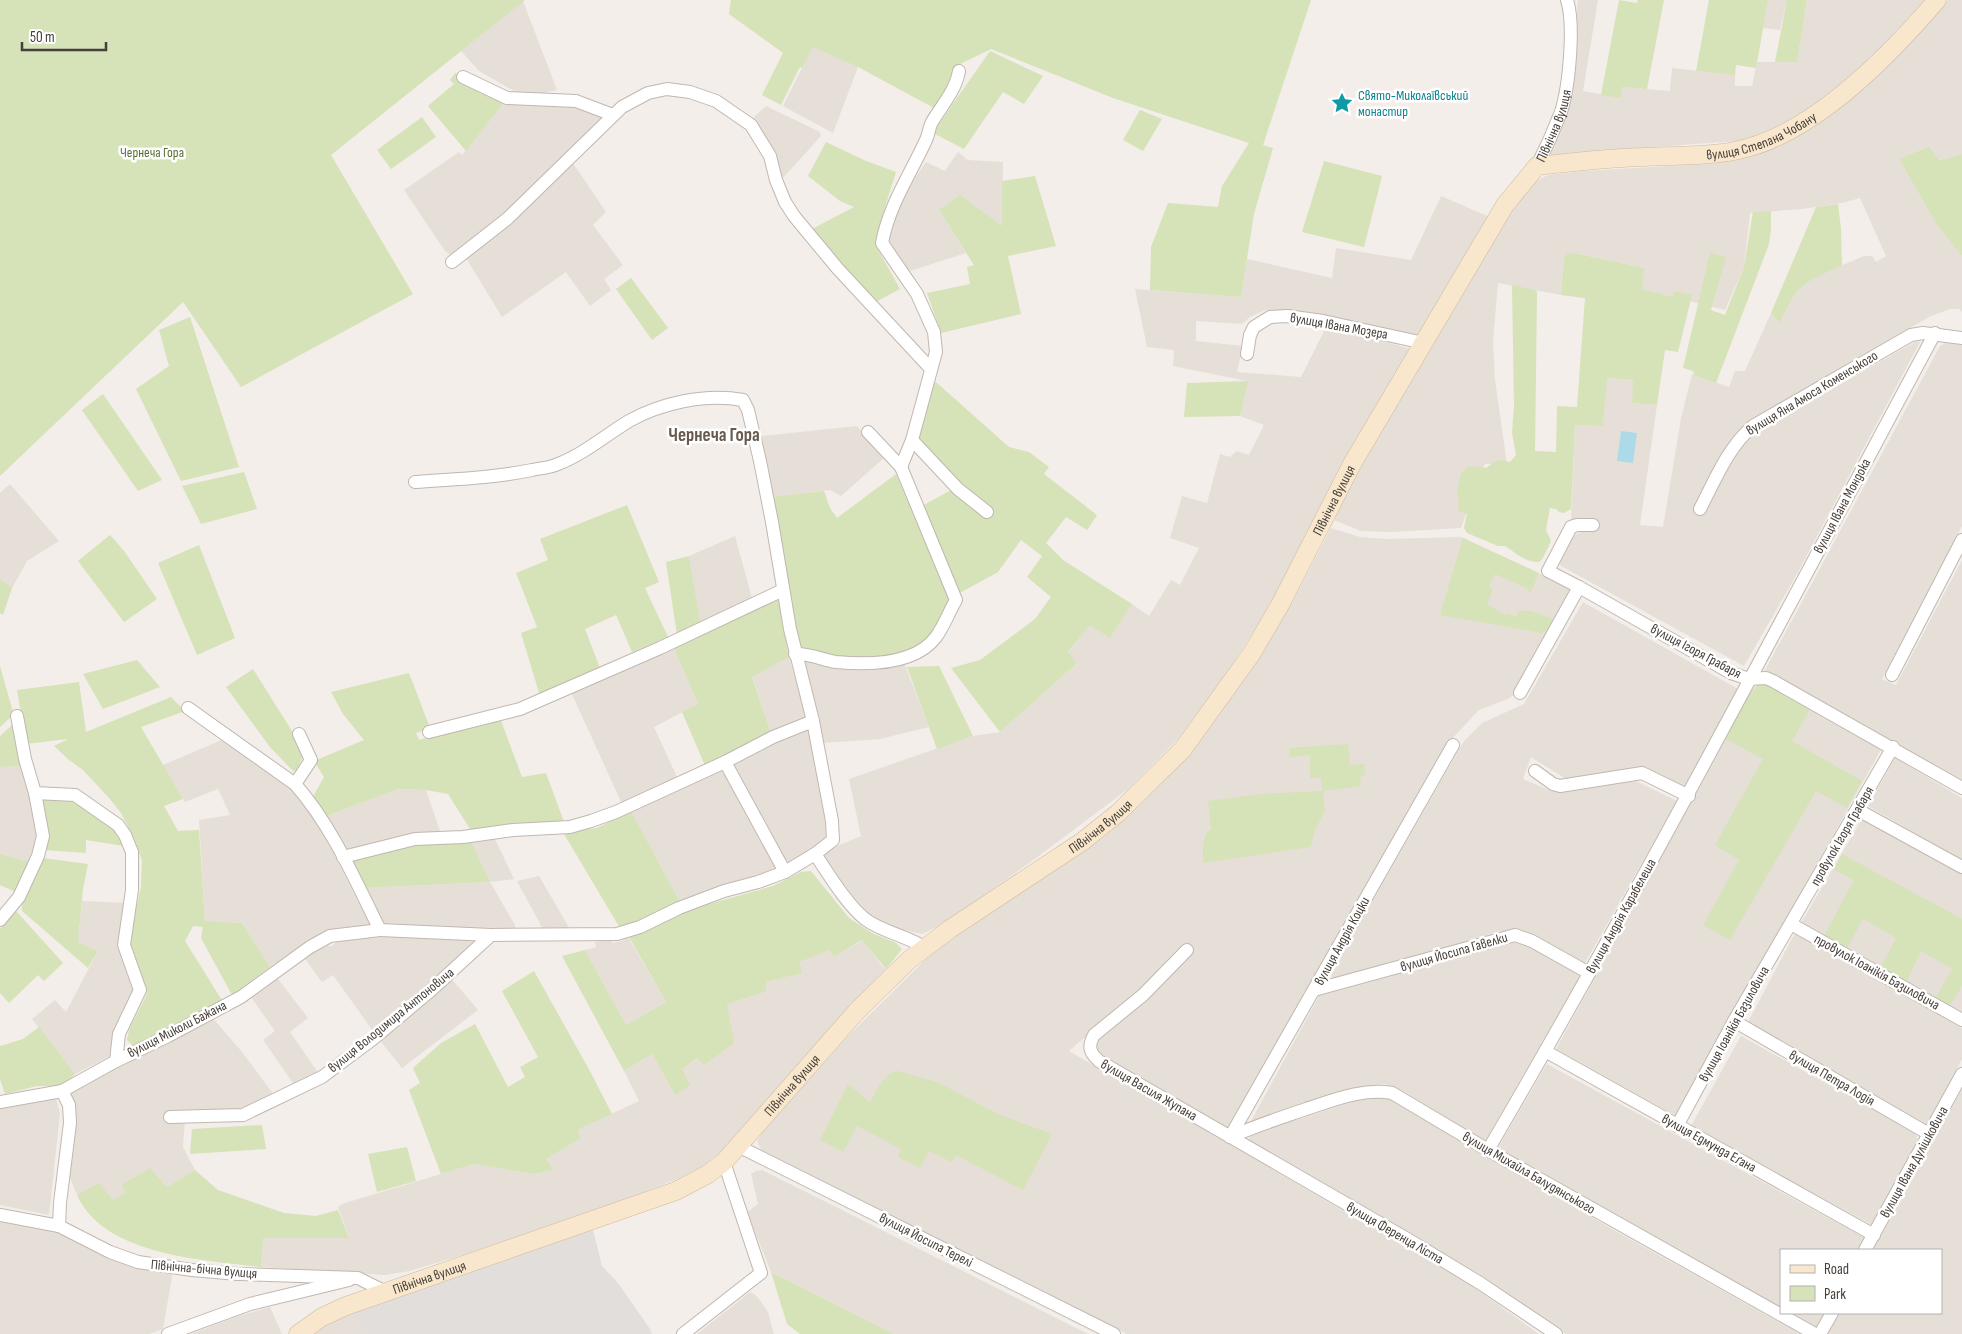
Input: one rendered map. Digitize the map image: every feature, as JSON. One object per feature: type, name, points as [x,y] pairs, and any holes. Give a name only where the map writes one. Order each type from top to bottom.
[{"type":"street","name":"Північна вулиця","points":[[298,1334],[322,1317],[346,1306],[676,1191],[708,1174],[724,1162],[857,1011],[924,947],[1083,841],[1118,813],[1183,749],[1252,653],[1280,605],[1352,464],[1505,205],[1537,166],[1561,111],[1565,92],[1570,28],[1570,11],[1567,0]]},
{"type":"street","name":"вулиця Степана Чобану","points":[[1537,166],[1734,151],[1766,142],[1791,131],[1847,90],[1915,26],[1937,0]]},
{"type":"street","points":[[901,467],[912,440],[936,352],[934,332],[917,294],[882,243],[885,226],[896,197],[927,138],[930,124],[957,82],[959,70]]},
{"type":"street","points":[[463,77],[507,98],[576,101],[613,115]]},
{"type":"street","points":[[452,262],[507,219],[622,107],[648,93],[667,89],[690,92],[716,101],[750,125],[770,156],[776,180],[785,202],[794,216],[838,269],[931,369]]},
{"type":"street","name":"вулиця Івана Мозера","points":[[1247,354],[1250,335],[1254,327],[1270,317],[1287,316],[1323,321],[1424,343]]},
{"type":"street","name":"вулиця Яна Амоса Коменського","points":[[1700,509],[1733,447],[1754,426],[1911,335],[1935,333],[1962,338]]},
{"type":"street","name":"вулиця Івана Мондока","points":[[1750,679],[1935,333]]},
{"type":"street","points":[[343,857],[415,839],[463,837],[513,830],[570,827],[616,812],[725,762],[773,737],[813,721],[795,654],[760,461],[748,410],[743,400],[735,398],[703,399],[664,405],[631,420],[574,457],[556,465],[513,474],[415,482]]},
{"type":"street","points":[[795,654],[804,653],[833,661],[859,663],[892,661],[919,652],[935,637],[956,600],[901,467],[868,432]]},
{"type":"street","points":[[912,440],[958,489],[987,512]]},
{"type":"street","name":"вулиця Ігоря Грабаря","points":[[1593,525],[1571,527],[1548,571],[1731,673],[1750,679],[1766,678],[1773,681],[1893,747],[1962,788]]},
{"type":"street","points":[[1892,675],[1962,540]]},
{"type":"street","points":[[1520,693],[1579,587]]},
{"type":"street","points":[[428,732],[520,709],[660,648],[784,590]]},
{"type":"street","name":"вулиця Андрія Карабелеша","points":[[1488,1150],[1689,796],[1750,679]]},
{"type":"street","points":[[188,708],[295,784],[318,814],[343,857],[380,930]]},
{"type":"street","points":[[0,920],[19,897],[38,856],[43,836],[17,716]]},
{"type":"street","name":"вулиця Миколи Бажана","points":[[116,1061],[168,1036],[241,996],[310,947],[330,936],[380,930],[491,935],[617,934],[640,927],[679,908],[724,891],[758,882],[785,872],[815,854],[833,840],[832,821],[813,721]]},
{"type":"street","points":[[295,784],[311,760],[299,734]]},
{"type":"street","name":"вулиця Андрія Коцки","points":[[1230,1137],[1453,745]]},
{"type":"street","name":"провулок Ігоря Грабаря","points":[[1791,924],[1893,747]]},
{"type":"street","points":[[725,762],[785,872]]},
{"type":"street","points":[[1534,771],[1553,784],[1560,786],[1642,773],[1689,796]]},
{"type":"street","name":"вулиця Миколи Бажана","points":[[35,793],[74,795],[118,825],[125,835],[132,852],[132,890],[124,945],[140,990],[119,1034],[116,1061]]},
{"type":"street","points":[[1858,810],[1962,867]]},
{"type":"street","points":[[815,854],[842,892],[864,918],[882,929],[909,938],[924,947]]},
{"type":"street","name":"провулок Іоанікія Базиловича","points":[[1791,924],[1962,1020]]},
{"type":"street","name":"вулиця Іоанікія Базиловича","points":[[1677,1126],[1734,1021],[1791,924]]},
{"type":"street","name":"вулиця Володимира Антоновича","points":[[170,1117],[243,1114],[322,1077],[373,1039],[491,935]]},
{"type":"street","name":"вулиця Йосипа Гавелки","points":[[1314,990],[1515,935],[1532,941],[1588,973]]},
{"type":"street","name":"вулиця Василя Жупана","points":[[1187,950],[1143,995],[1094,1035],[1089,1049],[1098,1061],[1230,1137]]},
{"type":"street","name":"вулиця Петра Лодія","points":[[1734,1021],[1929,1134]]},
{"type":"street","name":"вулиця Едмунда Еґана","points":[[1545,1051],[1874,1235]]},
{"type":"street","points":[[0,1102],[62,1091],[116,1061]]},
{"type":"street","name":"вулиця Івана Дулішковича","points":[[1866,1249],[1962,1074]]},
{"type":"street","points":[[59,1226],[70,1124],[69,1106],[62,1091]]},
{"type":"street","name":"вулиця Михайла Балудянського","points":[[1230,1137],[1255,1126],[1360,1093],[1379,1091],[1392,1093],[1488,1150],[1815,1334]]},
{"type":"street","name":"вулиця Ференца Ліста","points":[[1230,1137],[1472,1279],[1556,1334]]},
{"type":"street","name":"вулиця Йосипа Терелі","points":[[738,1146],[1114,1334]]},
{"type":"street","points":[[683,1334],[761,1273],[724,1162]]},
{"type":"street","name":"Північна-бічна вулиця","points":[[0,1215],[59,1226],[110,1252],[138,1262],[192,1270],[358,1278],[386,1292]]},
{"type":"street","name":"Північна-бічна вулиця","points":[[168,1334],[250,1304],[358,1278]]},
{"type":"street","points":[[1820,1334],[1831,1314]]},
{"type":"shaded area","points":[[1578,0],[1598,0],[1583,91],[1621,98],[1622,87],[1670,91],[1672,68],[1735,75],[1735,86],[1752,86],[1757,62],[1797,62],[1807,0],[1925,0],[1871,58],[1836,89],[1795,120],[1751,140],[1585,152],[1550,157],[1569,91]]},
{"type":"shaded area","points":[[1768,0],[1787,0],[1780,30],[1762,28]]},
{"type":"shaded area","points":[[1948,0],[1962,0],[1962,154],[1938,160],[1899,159],[1937,225],[1962,256],[1962,312],[1959,309],[1950,309],[1931,316],[1836,370],[1745,426],[1740,446],[1750,436],[1781,416],[1915,342],[1920,342],[1797,574],[1744,666],[1561,566],[1560,563],[1574,536],[1584,530],[1596,531],[1596,520],[1571,520],[1575,425],[1603,426],[1606,378],[1634,380],[1632,403],[1657,405],[1640,525],[1663,527],[1681,418],[1692,374],[1729,387],[1735,371],[1745,371],[1771,313],[1780,323],[1789,302],[1812,278],[1864,256],[1872,256],[1876,262],[1886,256],[1860,198],[1842,203],[1802,209],[1750,213],[1744,267],[1725,310],[1641,289],[1644,268],[1576,253],[1564,259],[1561,295],[1498,283],[1493,342],[1495,380],[1507,464],[1485,464],[1461,528],[1391,532],[1361,531],[1334,520],[1358,468],[1505,218],[1530,184],[1548,175],[1584,171],[1720,163],[1749,158],[1786,143],[1813,128],[1848,98]]},
{"type":"shaded area","points":[[523,1],[557,90],[534,95],[514,91],[479,71],[461,51]]},
{"type":"shaded area","points":[[813,46],[858,67],[833,133],[783,106]]},
{"type":"shaded area","points":[[505,101],[573,104],[604,119],[506,215],[452,256],[445,251],[404,190],[459,152],[462,155]]},
{"type":"shaded area","points":[[766,106],[820,132],[821,136],[783,178],[751,120]]},
{"type":"shaded area","points":[[958,152],[968,160],[1003,162],[1002,227],[939,210],[966,253],[907,272],[895,256],[887,238],[900,200],[926,162],[945,171]]},
{"type":"shaded area","points":[[573,163],[606,212],[593,225],[623,265],[604,279],[611,290],[590,306],[566,272],[502,317],[466,258]]},
{"type":"shaded area","points":[[1441,196],[1492,218],[1416,338],[1326,317],[1265,310],[1250,317],[1242,324],[1196,321],[1196,341],[1243,346],[1237,372],[1301,377],[1325,329],[1349,332],[1411,349],[1277,594],[1229,670],[1178,739],[1128,789],[1036,858],[943,924],[922,934],[891,927],[861,910],[829,867],[824,856],[828,850],[861,836],[849,779],[973,736],[1000,732],[1077,663],[1068,653],[1090,624],[1110,638],[1132,604],[1149,616],[1171,580],[1180,585],[1199,548],[1170,538],[1182,496],[1207,503],[1220,454],[1230,457],[1237,451],[1249,455],[1264,425],[1240,416],[1247,381],[1173,366],[1174,350],[1147,347],[1135,289],[1241,297],[1247,259],[1332,278],[1336,248],[1411,260]]},
{"type":"shaded area","points":[[1946,343],[1962,345],[1962,526],[1882,679],[1896,685],[1962,560],[1962,783],[1765,670],[1940,346]]},
{"type":"shaded area","points":[[857,426],[885,457],[841,496],[830,490],[770,497],[761,436]]},
{"type":"shaded area","points":[[10,484],[59,541],[27,561],[12,588],[0,579],[0,493]]},
{"type":"shaded area","points":[[1331,528],[1360,537],[1387,539],[1461,537],[1572,589],[1515,694],[1508,699],[1479,710],[1447,744],[1230,1129],[1108,1060],[1096,1048],[1095,1042],[1192,949],[1184,943],[1138,991],[1069,1051],[1471,1285],[1539,1334],[1127,1334],[762,1152],[757,1141],[763,1131],[846,1038],[934,951],[1103,838],[1139,806],[1178,766],[1259,658],[1294,599]]},
{"type":"shaded area","points":[[735,536],[753,602],[701,625],[689,556]]},
{"type":"shaded area","points":[[1583,602],[1740,690],[1684,788],[1645,767],[1569,781],[1531,757],[1523,779],[1551,791],[1565,791],[1636,781],[1677,801],[1585,963],[1524,931],[1500,931],[1336,981],[1330,975],[1464,741],[1482,723],[1524,704]]},
{"type":"shaded area","points":[[673,646],[698,704],[654,727],[677,777],[622,804],[571,692]]},
{"type":"shaded area","points":[[789,657],[807,719],[771,733],[752,676]]},
{"type":"shaded area","points":[[802,659],[903,660],[929,727],[880,739],[823,743]]},
{"type":"shaded area","points":[[1768,684],[1882,748],[1676,1116],[1556,1049],[1750,692],[1757,685]]},
{"type":"shaded area","points":[[812,725],[828,835],[823,842],[785,866],[729,763]]},
{"type":"shaded area","points":[[224,739],[265,767],[297,793],[318,823],[370,925],[328,930],[303,944],[270,967],[242,923],[205,921],[199,820],[230,815],[218,789],[185,802],[163,765]]},
{"type":"shaded area","points":[[1895,758],[1962,798],[1962,860],[1868,806]]},
{"type":"shaded area","points":[[25,766],[41,836],[33,863],[0,854],[0,767]]},
{"type":"shaded area","points":[[723,767],[776,868],[681,904],[631,811]]},
{"type":"shaded area","points":[[398,789],[426,790],[441,834],[343,854],[324,817]]},
{"type":"shaded area","points":[[1862,819],[1962,873],[1962,1013],[1801,923]]},
{"type":"shaded area","points":[[494,837],[514,879],[490,882],[470,839]]},
{"type":"shaded area","points":[[539,876],[571,931],[544,931],[517,881]]},
{"type":"shaded area","points":[[490,882],[515,925],[515,932],[384,926],[363,888]]},
{"type":"shaded area","points":[[82,901],[127,903],[135,990],[115,1031],[110,1056],[75,1074],[32,1019],[55,1000],[66,1012],[98,951],[78,942]]},
{"type":"shaded area","points":[[1795,933],[1962,1028],[1962,1059],[1927,1125],[1748,1022]]},
{"type":"shaded area","points":[[378,934],[478,940],[449,969],[373,1031],[333,975],[322,982],[303,956],[324,941],[330,947],[341,939]]},
{"type":"shaded area","points":[[628,937],[666,1002],[626,1025],[585,950],[596,947],[595,942],[611,939],[612,943],[622,941]]},
{"type":"shaded area","points":[[863,940],[886,969],[722,1151],[706,1164],[677,1179],[609,1206],[410,1271],[385,1275],[261,1267],[263,1238],[349,1237],[338,1207],[342,1204],[474,1164],[534,1174],[554,1170],[546,1159],[581,1138],[577,1130],[639,1101],[624,1071],[652,1054],[675,1095],[682,1069],[699,1058],[704,1065],[727,1004],[766,992],[766,982],[801,973],[798,962],[830,950],[834,957]]},
{"type":"shaded area","points":[[1520,941],[1581,975],[1485,1141],[1403,1091],[1385,1084],[1372,1085],[1251,1121],[1319,996]]},
{"type":"shaded area","points":[[275,975],[308,1018],[290,1032],[319,1074],[295,1086],[263,1040],[275,1031],[250,996]]},
{"type":"shaded area","points":[[450,977],[478,1010],[402,1068],[378,1038]]},
{"type":"shaded area","points":[[211,1016],[242,1052],[274,1095],[239,1111],[185,1119],[183,1147],[195,1170],[167,1187],[150,1168],[122,1184],[126,1193],[113,1200],[99,1184],[77,1195],[70,1178],[72,1152],[67,1093]]},
{"type":"shaded area","points":[[1741,1036],[1914,1132],[1917,1137],[1917,1144],[1872,1225],[1691,1126]]},
{"type":"shaded area","points":[[1547,1064],[1865,1238],[1860,1249],[1780,1249],[1780,1310],[1498,1148]]},
{"type":"shaded area","points":[[1962,1089],[1962,1334],[1827,1334],[1838,1314],[1942,1314],[1942,1249],[1874,1249]]},
{"type":"shaded area","points":[[1371,1096],[1383,1096],[1393,1101],[1612,1229],[1800,1334],[1566,1334],[1478,1273],[1248,1142],[1251,1134]]},
{"type":"shaded area","points":[[56,1098],[60,1114],[49,1215],[0,1205],[0,1106]]},
{"type":"shaded area","points":[[762,1170],[1088,1334],[894,1334],[771,1272],[747,1212],[758,1204],[751,1174]]},
{"type":"shaded area","points":[[0,1219],[57,1232],[103,1256],[173,1271],[163,1329],[149,1334],[0,1334]]},
{"type":"shaded area","points":[[592,1226],[602,1266],[618,1283],[652,1334],[367,1334],[351,1311]]},
{"type":"shaded area","points":[[750,1292],[756,1295],[768,1312],[774,1334],[697,1334]]},
{"type":"shaded area","points":[[270,1307],[282,1334],[191,1334],[238,1316]]},
{"type":"shaded area","points":[[351,1311],[367,1334],[309,1334]]},
{"type":"shaded area","points":[[1785,1314],[1825,1314],[1816,1331]]},
{"type":"green space","name":"Чернеча Гора","points":[[0,0],[525,0],[331,155],[413,294],[241,387],[183,302],[0,476]]},
{"type":"green space","points":[[731,0],[1311,0],[1263,145],[1273,148],[1254,214],[1241,297],[1150,290],[1151,247],[1168,203],[1218,207],[1222,186],[1249,143],[1113,98],[991,49],[958,65],[959,71],[934,108],[858,67],[813,47],[802,68],[800,67],[781,105],[762,95],[783,53],[729,14]]},
{"type":"green space","points":[[1619,0],[1637,3],[1638,0],[1664,0],[1647,89],[1622,87],[1621,98],[1601,95]]},
{"type":"green space","points":[[1709,0],[1768,0],[1756,68],[1736,65],[1735,75],[1696,71]]},
{"type":"green space","points":[[1787,0],[1807,0],[1797,62],[1775,62]]},
{"type":"green space","points":[[990,51],[1043,76],[1024,104],[1003,92],[964,149],[935,134],[934,131]]},
{"type":"green space","points":[[455,73],[505,101],[466,151],[428,106],[454,84],[450,80]]},
{"type":"green space","points":[[1140,110],[1162,119],[1143,151],[1123,140]]},
{"type":"green space","points":[[422,117],[436,137],[391,169],[377,150]]},
{"type":"green space","points":[[826,142],[866,161],[896,172],[881,220],[876,246],[900,289],[874,303],[813,231],[814,228],[854,207],[840,201],[808,176]]},
{"type":"green space","points":[[1929,147],[1939,160],[1962,154],[1962,256],[1937,225],[1899,159]]},
{"type":"green space","points":[[1324,161],[1382,176],[1364,247],[1302,232]]},
{"type":"green space","points":[[1035,176],[1056,246],[1008,256],[1021,314],[941,333],[927,293],[970,284],[967,267],[974,265],[939,210],[960,195],[1002,226],[1002,181]]},
{"type":"green space","points":[[1838,204],[1842,266],[1819,276],[1803,286],[1791,300],[1780,323],[1771,313],[1816,207]]},
{"type":"green space","points":[[1771,211],[1769,244],[1716,383],[1694,375],[1693,371],[1683,368],[1710,253],[1726,257],[1711,310],[1725,315],[1744,267],[1753,212]]},
{"type":"green space","points":[[1575,253],[1644,268],[1642,289],[1673,297],[1675,291],[1692,295],[1678,352],[1665,350],[1657,405],[1632,403],[1633,380],[1607,378],[1603,426],[1575,425],[1571,509],[1564,513],[1550,508],[1546,530],[1551,541],[1543,558],[1539,562],[1534,562],[1525,559],[1505,546],[1498,546],[1467,533],[1464,528],[1467,514],[1458,511],[1459,498],[1457,492],[1461,473],[1469,466],[1486,468],[1497,460],[1510,462],[1516,455],[1512,433],[1514,405],[1512,285],[1537,292],[1535,451],[1556,452],[1557,406],[1577,407],[1585,298],[1561,295],[1564,259],[1567,254]]},
{"type":"green space","points":[[631,278],[668,328],[652,340],[616,289]]},
{"type":"green space","points":[[190,317],[239,467],[181,481],[136,389],[169,366],[159,330]]},
{"type":"green space","points":[[1248,381],[1240,416],[1184,417],[1187,383]]},
{"type":"green space","points":[[933,382],[937,383],[1009,447],[1029,452],[1049,467],[1044,474],[1097,515],[1087,530],[1066,517],[1046,543],[1063,560],[1132,604],[1110,638],[1090,625],[1068,652],[1077,663],[1000,732],[951,668],[980,660],[1035,619],[1051,597],[1027,577],[1042,556],[1021,540],[998,572],[958,594],[922,506],[953,489],[962,489],[917,441]]},
{"type":"green space","points":[[103,394],[162,480],[138,491],[82,410]]},
{"type":"green space","points":[[244,472],[257,509],[201,524],[182,486]]},
{"type":"green space","points":[[896,474],[950,600],[938,627],[933,635],[921,646],[906,654],[888,658],[850,659],[799,647],[770,497],[824,491],[830,508],[837,518]]},
{"type":"green space","points":[[627,505],[659,582],[645,588],[668,637],[632,652],[616,615],[585,629],[601,671],[540,696],[521,633],[537,627],[516,573],[548,560],[540,539]]},
{"type":"green space","points":[[110,535],[124,551],[157,599],[124,622],[78,561]]},
{"type":"green space","points":[[1463,538],[1539,573],[1531,592],[1495,574],[1489,586],[1493,589],[1487,604],[1506,615],[1507,613],[1516,617],[1519,611],[1531,611],[1553,619],[1547,630],[1542,633],[1440,615]]},
{"type":"green space","points":[[199,545],[235,638],[197,655],[158,563]]},
{"type":"green space","points":[[689,556],[701,625],[677,635],[666,562]]},
{"type":"green space","points":[[0,579],[12,588],[3,615],[0,613]]},
{"type":"green space","points":[[778,600],[789,657],[752,677],[771,733],[706,768],[682,712],[698,704],[673,646]]},
{"type":"green space","points":[[137,660],[160,687],[103,709],[83,674]]},
{"type":"green space","points":[[0,666],[13,712],[12,716],[0,727]]},
{"type":"green space","points":[[939,666],[973,736],[937,749],[907,667]]},
{"type":"green space","points":[[253,669],[300,744],[302,758],[297,770],[293,771],[270,747],[226,687]]},
{"type":"green space","points":[[409,673],[430,728],[416,733],[419,740],[500,718],[522,777],[546,773],[564,822],[472,832],[448,794],[426,790],[398,789],[324,817],[311,800],[324,777],[314,761],[364,740],[343,714],[331,692]]},
{"type":"green space","points":[[79,682],[86,732],[171,697],[185,711],[141,727],[183,799],[164,806],[178,831],[199,830],[205,921],[242,923],[270,967],[232,995],[201,938],[203,927],[193,926],[185,941],[223,1002],[139,1044],[132,1045],[127,1040],[129,1030],[147,994],[127,949],[141,887],[142,861],[135,840],[121,813],[110,799],[83,770],[54,746],[68,739],[26,744],[17,690]]},
{"type":"green space","points":[[1768,684],[1811,707],[1792,741],[1862,781],[1847,808],[1816,791],[1730,940],[1703,925],[1739,860],[1715,845],[1763,759],[1726,739],[1746,699],[1756,687]]},
{"type":"green space","points":[[13,724],[25,766],[0,767],[0,736]]},
{"type":"green space","points":[[1348,744],[1350,765],[1364,764],[1365,775],[1360,776],[1361,786],[1323,791],[1325,811],[1316,828],[1310,847],[1203,863],[1203,843],[1207,832],[1211,830],[1208,801],[1262,794],[1322,791],[1321,778],[1310,778],[1310,755],[1290,757],[1290,748]]},
{"type":"green space","points":[[38,795],[73,798],[113,825],[124,846],[86,840],[86,853],[44,850]]},
{"type":"green space","points":[[631,811],[681,904],[620,928],[564,834],[576,830],[597,828]]},
{"type":"green space","points":[[470,839],[490,882],[363,888],[352,859],[399,846]]},
{"type":"green space","points":[[0,854],[30,862],[18,893],[0,885]]},
{"type":"green space","points":[[1842,854],[1962,919],[1962,986],[1949,1007],[1935,999],[1952,969],[1921,951],[1906,982],[1881,967],[1896,938],[1863,919],[1847,948],[1824,936],[1854,880],[1833,869]]},
{"type":"green space","points":[[42,858],[88,864],[83,889],[78,942],[98,951],[88,968],[22,911],[26,891]]},
{"type":"green space","points":[[811,871],[849,918],[872,933],[896,943],[902,949],[886,969],[862,940],[834,957],[830,950],[799,962],[802,973],[766,982],[766,992],[727,1004],[734,1043],[704,1065],[698,1058],[682,1069],[690,1085],[675,1095],[652,1054],[624,1071],[562,956],[585,950],[626,1025],[666,1002],[629,937],[688,910],[773,886],[801,872]]},
{"type":"green space","points":[[16,911],[63,963],[44,981],[38,975],[9,1003],[0,993],[0,929]]},
{"type":"green space","points":[[534,971],[612,1114],[577,1130],[581,1138],[546,1159],[554,1170],[534,1174],[474,1164],[441,1174],[409,1090],[420,1083],[413,1068],[441,1043],[475,1024],[508,1087],[525,1077],[520,1067],[538,1057],[502,991]]},
{"type":"green space","points":[[39,1027],[75,1074],[63,1086],[37,1086],[5,1094],[0,1079],[0,1046],[23,1039]]},
{"type":"green space","points":[[897,1071],[937,1082],[998,1114],[1052,1134],[1023,1190],[956,1155],[952,1162],[929,1151],[920,1168],[898,1157],[901,1149],[857,1126],[843,1152],[820,1140],[848,1084],[870,1102],[884,1079]]},
{"type":"green space","points":[[262,1125],[266,1149],[190,1154],[192,1129]]},
{"type":"green space","points":[[407,1147],[416,1181],[377,1192],[368,1154]]},
{"type":"green space","points":[[150,1168],[167,1187],[195,1170],[218,1190],[284,1213],[316,1216],[338,1210],[349,1238],[263,1238],[261,1267],[185,1257],[132,1243],[109,1231],[90,1215],[77,1195],[99,1183],[113,1200],[125,1193],[122,1184]]},
{"type":"green space","points":[[771,1272],[894,1334],[800,1334],[787,1324]]},
{"type":"water","points":[[1621,431],[1637,433],[1633,463],[1617,461]]},
{"type":"place","name":"Свято-Миколаївський монастир","points":[[1342,103]]},
{"type":"district","name":"Чернеча Гора","points":[[714,435]]}]
